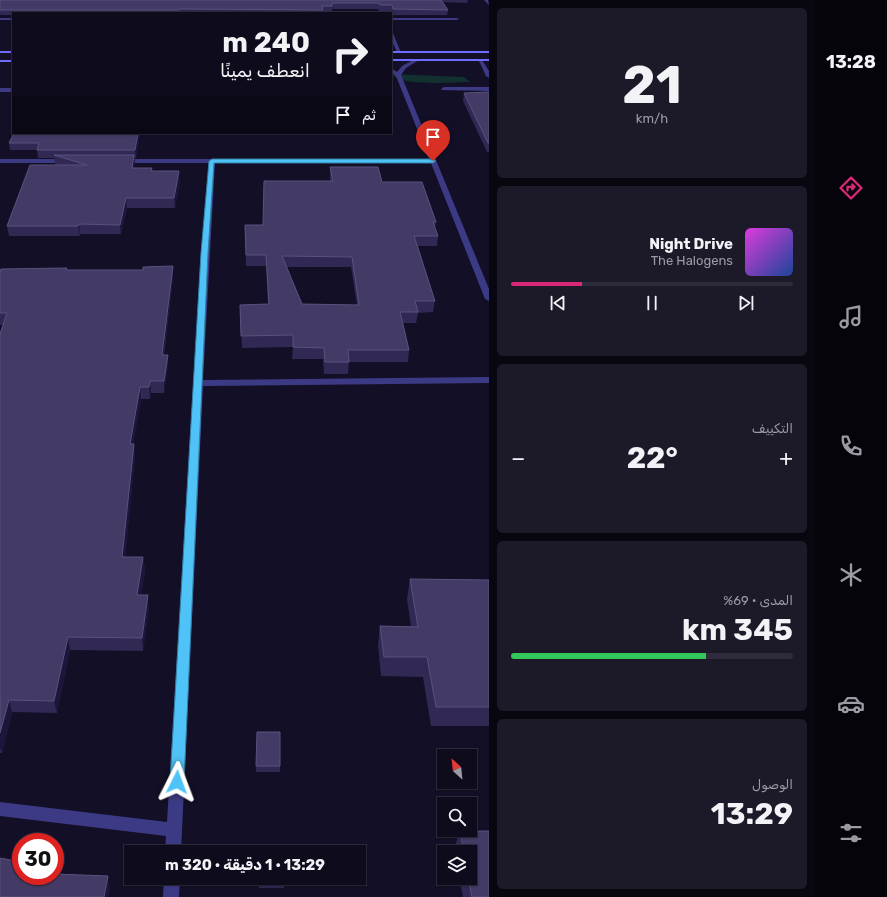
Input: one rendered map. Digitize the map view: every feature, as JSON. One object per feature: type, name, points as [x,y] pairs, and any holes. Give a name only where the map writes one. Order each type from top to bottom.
[{"type":"main road","points":[[0,52],[12,52]]},
{"type":"main road","points":[[392,52],[489,52]]},
{"type":"main road","points":[[0,61],[12,60]]},
{"type":"main road","points":[[392,60],[489,60]]},
{"type":"street","points":[[486,0],[489,4]]},
{"type":"street","points":[[0,19],[12,19]]},
{"type":"street","points":[[392,19],[457,19]]},
{"type":"street","points":[[392,35],[399,52]]},
{"type":"street","points":[[398,75],[404,67],[417,60]]},
{"type":"street","points":[[480,60],[489,76]]},
{"type":"street","points":[[392,71],[398,75],[489,299]]},
{"type":"street","points":[[444,89],[489,89]]},
{"type":"street","points":[[0,90],[12,90]]},
{"type":"street","points":[[0,161],[78,161]]},
{"type":"street","points":[[118,161],[433,161]]},
{"type":"street","points":[[173,845],[205,253],[212,161]]},
{"type":"street","points":[[199,383],[489,380]]},
{"type":"street","points":[[0,809],[174,830]]},
{"type":"street","points":[[171,897],[172,885]]},
{"type":"green space","points":[[392,74],[464,77],[470,82],[428,83],[405,81]]},
{"type":"building","points":[[0,0],[441,0],[448,10],[393,9],[392,5],[380,5],[379,3],[332,3],[332,6],[322,6],[323,10],[0,10]]},
{"type":"building","points":[[489,92],[489,143],[488,143],[464,93]]},
{"type":"building","points":[[14,134],[138,134],[135,150],[37,150],[39,143],[9,143]]},
{"type":"building","points":[[54,155],[134,155],[132,168],[152,168],[151,171],[179,171],[174,198],[126,198],[120,225],[79,224],[78,226],[7,226],[30,165],[87,165]]},
{"type":"building","points":[[330,167],[378,167],[382,182],[422,182],[436,222],[433,222],[438,236],[414,236],[435,301],[415,301],[418,312],[400,312],[409,350],[348,350],[349,362],[325,362],[324,348],[293,347],[293,335],[241,336],[240,305],[269,304],[266,255],[246,255],[245,225],[263,225],[264,181],[333,181]],"holes":[[[282,256],[352,257],[359,305],[302,304]]]},
{"type":"building","points":[[173,266],[162,355],[168,355],[164,381],[150,381],[149,387],[140,387],[130,444],[134,444],[122,557],[143,557],[137,595],[148,595],[142,638],[68,637],[54,701],[9,700],[0,733],[0,334],[7,313],[0,313],[1,269],[67,268],[66,270],[143,270],[143,267]]},
{"type":"building","points":[[410,579],[489,580],[489,707],[436,707],[427,657],[384,657],[380,626],[418,627]]},
{"type":"building","points":[[257,732],[280,732],[280,766],[256,766]]},
{"type":"building","points":[[477,831],[489,831],[489,897],[472,897],[469,885],[477,885],[477,845],[463,845],[461,837],[477,837]]},
{"type":"building","points":[[0,858],[12,860],[12,885],[64,885],[64,874],[108,876],[104,897],[0,897]]},
{"type":"route","points":[[177,782],[205,253],[212,161],[433,161]]}]
